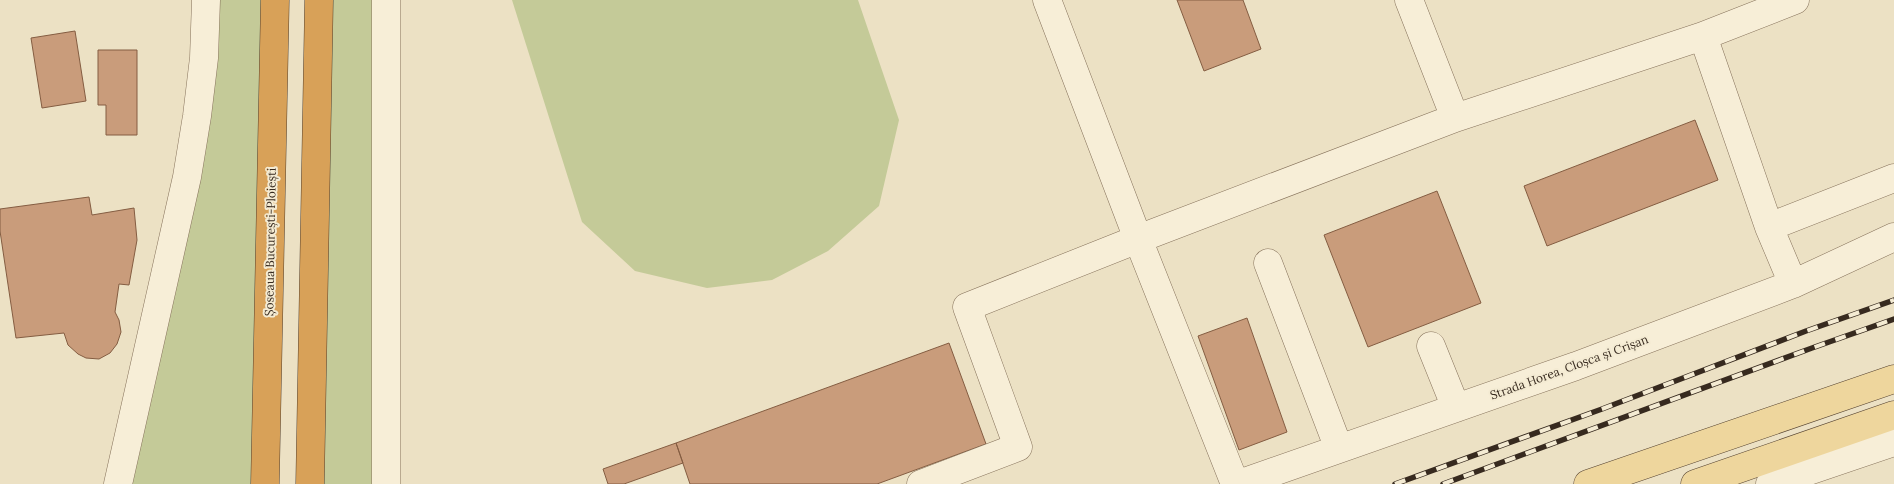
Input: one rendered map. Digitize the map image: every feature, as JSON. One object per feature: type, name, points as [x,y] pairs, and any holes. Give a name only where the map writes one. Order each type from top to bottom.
[{"type":"highway","name":"Șoseaua București-Ploiești","points":[[265,484],[275,0]]},
{"type":"highway","points":[[310,484],[319,0]]},
{"type":"main road","points":[[1588,484],[1894,379]]},
{"type":"main road","points":[[1695,484],[1894,416]]},
{"type":"street","points":[[118,484],[187,177],[204,58],[206,0]]},
{"type":"street","points":[[386,0],[386,484]]},
{"type":"street","points":[[1047,0],[1138,239],[1237,484]]},
{"type":"street","points":[[1409,0],[1455,118]]},
{"type":"street","points":[[921,484],[1018,447],[967,306],[1455,118],[1703,36],[1795,0]]},
{"type":"street","points":[[1703,36],[1769,227],[1792,284]]},
{"type":"street","points":[[1769,227],[1894,178]]},
{"type":"street","name":"Strada Horea, Cloșca și Crișan","points":[[1237,484],[1576,366],[1792,284],[1894,237]]},
{"type":"street","points":[[1268,263],[1339,449]]},
{"type":"street","points":[[1430,346],[1456,408]]},
{"type":"street","points":[[1770,484],[1894,442]]},
{"type":"green space","points":[[206,0],[275,0],[265,484],[118,484]]},
{"type":"green space","points":[[327,0],[386,0],[385,484],[313,484]]},
{"type":"green space","points":[[512,0],[858,0],[899,120],[879,206],[828,251],[772,280],[707,288],[635,271],[582,222]]},
{"type":"building","points":[[1177,0],[1243,0],[1261,49],[1204,71]]},
{"type":"building","points":[[75,31],[86,101],[42,108],[31,38]]},
{"type":"building","points":[[98,50],[137,50],[137,135],[106,135],[106,105],[98,105]]},
{"type":"building","points":[[1695,120],[1718,180],[1547,246],[1524,186]]},
{"type":"building","points":[[1437,191],[1481,303],[1368,347],[1324,235]]},
{"type":"building","points":[[89,197],[92,215],[134,208],[137,240],[129,285],[119,284],[115,312],[119,320],[121,332],[117,344],[110,353],[99,359],[86,358],[78,354],[68,345],[64,333],[16,338],[0,231],[0,209]]},
{"type":"building","points":[[1247,318],[1287,432],[1239,450],[1198,336]]},
{"type":"building","points":[[949,343],[986,444],[877,484],[690,484],[676,443]]},
{"type":"building","points":[[676,443],[683,463],[624,484],[608,484],[603,469]]},
{"type":"railway","points":[[1395,484],[1894,300]]},
{"type":"railway","points":[[1443,484],[1894,319]]}]
